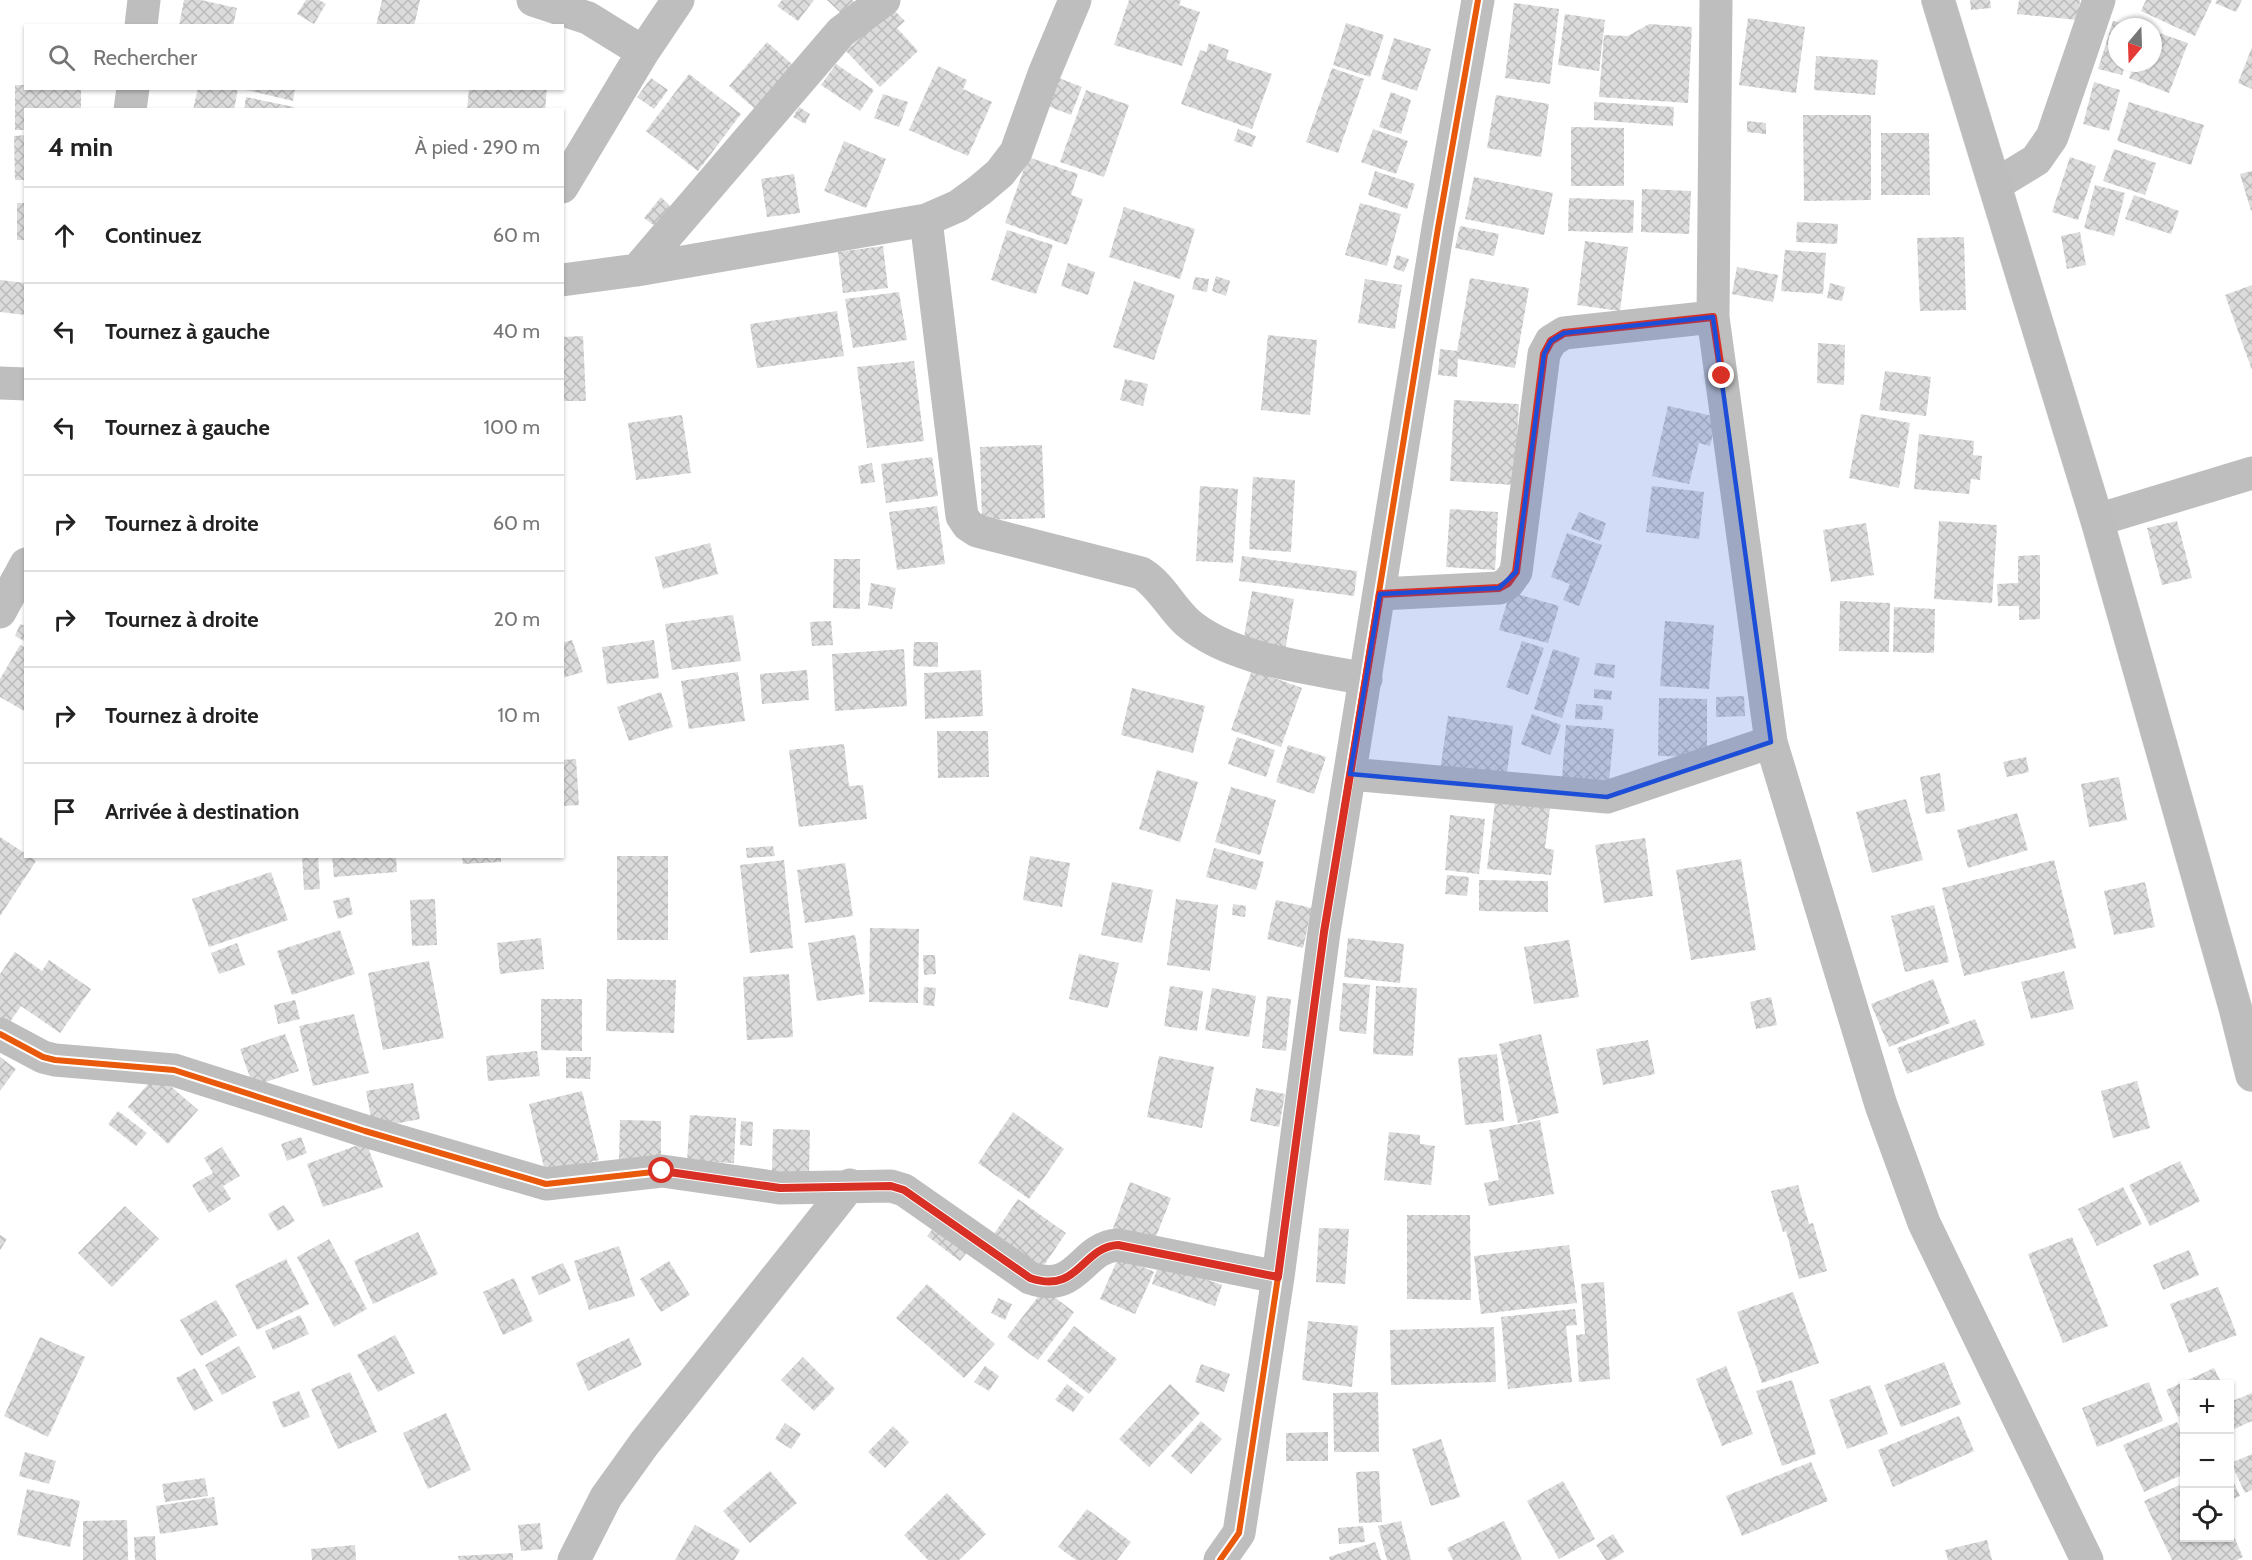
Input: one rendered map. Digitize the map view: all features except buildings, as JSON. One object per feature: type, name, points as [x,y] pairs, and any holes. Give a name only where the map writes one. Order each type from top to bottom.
[{"type":"main road","points":[[1938,0],[2097,520],[2235,1006],[2252,1075]]},
{"type":"street","points":[[141,24],[144,0]]},
{"type":"street","points":[[533,0],[588,18],[643,52]]},
{"type":"street","points":[[564,184],[643,52],[678,0]]},
{"type":"street","points":[[637,270],[841,32],[884,0]]},
{"type":"street","points":[[564,280],[637,270],[926,220],[958,206],[1000,173],[1016,152],[1044,74],[1075,0]]},
{"type":"street","points":[[1220,1560],[1239,1533],[1278,1277],[1324,932],[1438,228],[1478,0]]},
{"type":"street","points":[[1716,0],[1713,317],[1772,741],[1881,1106],[1924,1223],[2087,1560]]},
{"type":"street","points":[[1995,185],[2036,159],[2052,137],[2099,0]]},
{"type":"street","points":[[130,108],[133,90]]},
{"type":"street","points":[[926,220],[962,516],[968,525],[977,531],[1141,573],[1151,579],[1187,622],[1230,649],[1366,679]]},
{"type":"street","points":[[1380,594],[1499,588],[1508,583],[1516,572],[1544,354],[1551,341],[1564,333],[1713,317]]},
{"type":"street","points":[[0,383],[24,384]]},
{"type":"street","points":[[2097,520],[2252,473]]},
{"type":"street","points":[[0,612],[24,568]]},
{"type":"street","points":[[1350,774],[1607,797],[1772,741]]},
{"type":"street","points":[[0,1034],[43,1057],[55,1060],[174,1070],[365,1131],[546,1184],[662,1171],[780,1188],[880,1185],[904,1190],[1030,1278],[1043,1283],[1065,1279],[1106,1246],[1118,1245],[1278,1277]]},
{"type":"street","points":[[574,1560],[606,1497],[644,1444],[850,1185]]},
{"type":"highlighted area","points":[[1713,317],[1771,742],[1607,797],[1350,774],[1380,594],[1499,588],[1516,572],[1544,354],[1551,341],[1564,333]]},
{"type":"cycle path","points":[[1220,1560],[1239,1533],[1278,1277],[1324,932],[1438,228],[1478,0]]},
{"type":"cycle path","points":[[0,1034],[43,1057],[55,1060],[174,1070],[365,1131],[546,1184],[662,1171],[780,1188],[891,1186],[904,1190],[1030,1278],[1046,1282],[1069,1276],[1095,1253],[1118,1245],[1278,1277]]},
{"type":"route","points":[[662,1171],[780,1188],[891,1186],[904,1190],[1030,1278],[1043,1283],[1065,1279],[1106,1246],[1118,1245],[1278,1277],[1324,932],[1380,594],[1499,588],[1508,583],[1516,572],[1544,354],[1551,341],[1564,333],[1713,317],[1722,376]]}]
